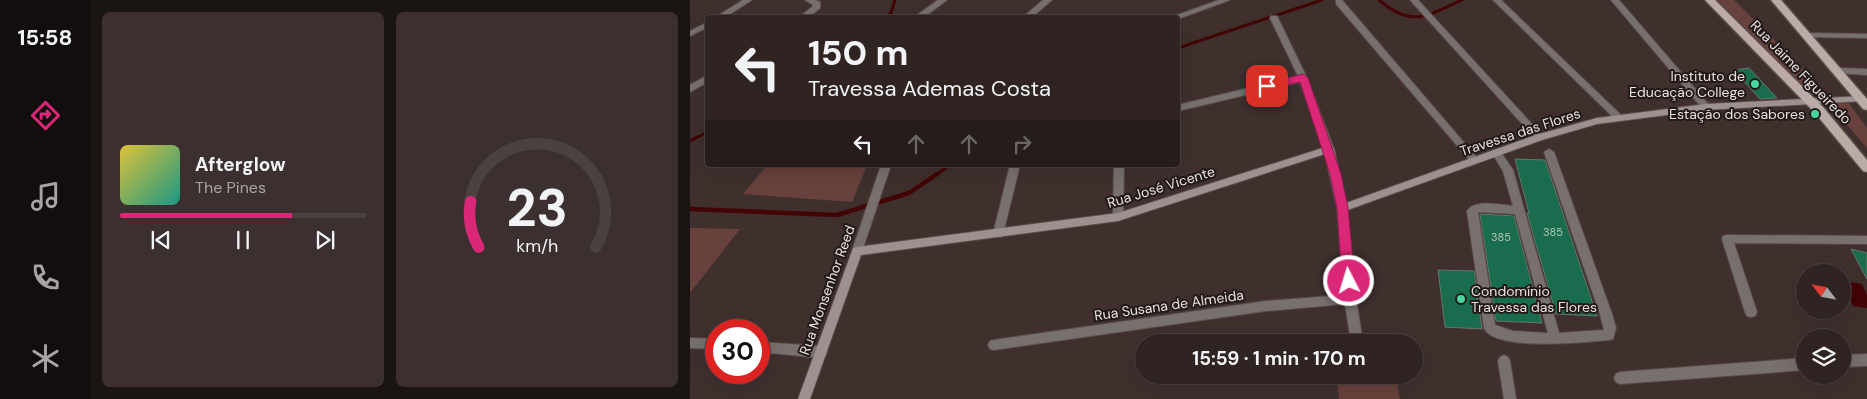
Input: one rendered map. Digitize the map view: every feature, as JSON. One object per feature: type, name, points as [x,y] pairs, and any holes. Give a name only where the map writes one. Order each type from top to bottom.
[{"type":"main road","name":"Rua Jaime Figueiredo","points":[[1710,0],[1811,101],[1867,168]]},
{"type":"main road","points":[[1776,0],[1864,102]]},
{"type":"street","points":[[723,15],[748,0]]},
{"type":"street","points":[[806,15],[816,8],[817,4],[809,0]]},
{"type":"street","points":[[921,15],[943,0]]},
{"type":"street","points":[[1030,15],[1048,0]]},
{"type":"street","points":[[1206,0],[1215,4]]},
{"type":"street","points":[[1180,16],[1226,0]]},
{"type":"street","points":[[1414,0],[1539,137]]},
{"type":"street","points":[[1497,0],[1618,117]]},
{"type":"street","points":[[1616,0],[1706,107]]},
{"type":"street","points":[[1339,2],[1475,161]]},
{"type":"street","points":[[1274,18],[1303,78],[1329,149],[1342,208],[1350,299],[1356,334]]},
{"type":"street","points":[[690,34],[705,26]]},
{"type":"street","points":[[1808,35],[1867,36]]},
{"type":"street","points":[[1839,71],[1867,72]]},
{"type":"street","points":[[1180,108],[1303,78]]},
{"type":"street","points":[[690,89],[705,80]]},
{"type":"street","name":"Travessa das Flores","points":[[1342,208],[1539,137],[1618,117],[1706,107],[1811,101],[1864,102]]},
{"type":"street","name":"Rua José Vicente","points":[[857,251],[1118,217],[1329,149]]},
{"type":"street","points":[[1519,210],[1476,208],[1472,212],[1490,328],[1496,333],[1505,336],[1555,338],[1609,335],[1610,328],[1549,152]]},
{"type":"street","points":[[1497,153],[1508,170],[1555,338]]},
{"type":"street","name":"Rua Monsenhor Reed","points":[[804,399],[885,167]]},
{"type":"street","points":[[998,234],[1015,167]]},
{"type":"street","points":[[1118,217],[1119,167]]},
{"type":"street","points":[[1751,312],[1727,239],[1867,240]]},
{"type":"street","name":"Rua Susana de Almeida","points":[[994,345],[1266,306],[1350,299]]},
{"type":"street","points":[[690,343],[705,344]]},
{"type":"street","points":[[770,348],[822,352]]},
{"type":"street","points":[[1851,361],[1867,360]]},
{"type":"street","points":[[1504,361],[1510,399]]},
{"type":"street","points":[[1620,378],[1796,365]]},
{"type":"shaded area","points":[[1717,0],[1734,0],[1808,74],[1810,93]]},
{"type":"shaded area","points":[[1827,102],[1848,102],[1867,128],[1867,148]]},
{"type":"shaded area","points":[[765,167],[866,167],[852,202],[743,194]]},
{"type":"shaded area","points":[[690,228],[740,229],[690,293]]},
{"type":"shaded area","points":[[1851,282],[1862,284],[1867,295],[1867,308],[1853,306],[1851,301]]},
{"type":"shaded area","points":[[1338,384],[1397,384],[1400,399],[1339,399]]},
{"type":"building","name":"Instituto de Educação College","points":[[1749,68],[1777,98],[1760,99],[1734,70]]},
{"type":"building","points":[[1515,159],[1545,160],[1597,316],[1556,314],[1527,213],[1529,213]]},
{"type":"building","points":[[1480,214],[1514,216],[1542,323],[1496,321]]},
{"type":"building","points":[[1851,249],[1867,253],[1867,279]]},
{"type":"building","name":"Condomínio Travessa das Flores","points":[[1438,270],[1474,271],[1482,329],[1445,327]]},
{"type":"waterway","points":[[889,15],[895,0]]},
{"type":"waterway","points":[[1180,47],[1322,0]]},
{"type":"waterway","points":[[1379,0],[1391,9],[1411,17],[1439,11],[1462,0]]},
{"type":"waterway","points":[[690,141],[705,134]]},
{"type":"waterway","points":[[936,175],[947,167]]},
{"type":"waterway","points":[[690,209],[837,215],[909,193],[937,174]]},
{"type":"place","name":"Instituto de Educação College","points":[[1755,84]]},
{"type":"place","name":"Estação dos Sabores","points":[[1815,114]]},
{"type":"place","name":"Condomínio Travessa das Flores","points":[[1461,299]]},
{"type":"route","points":[[1267,86],[1303,78],[1329,149],[1336,174],[1342,208],[1349,281]]}]
